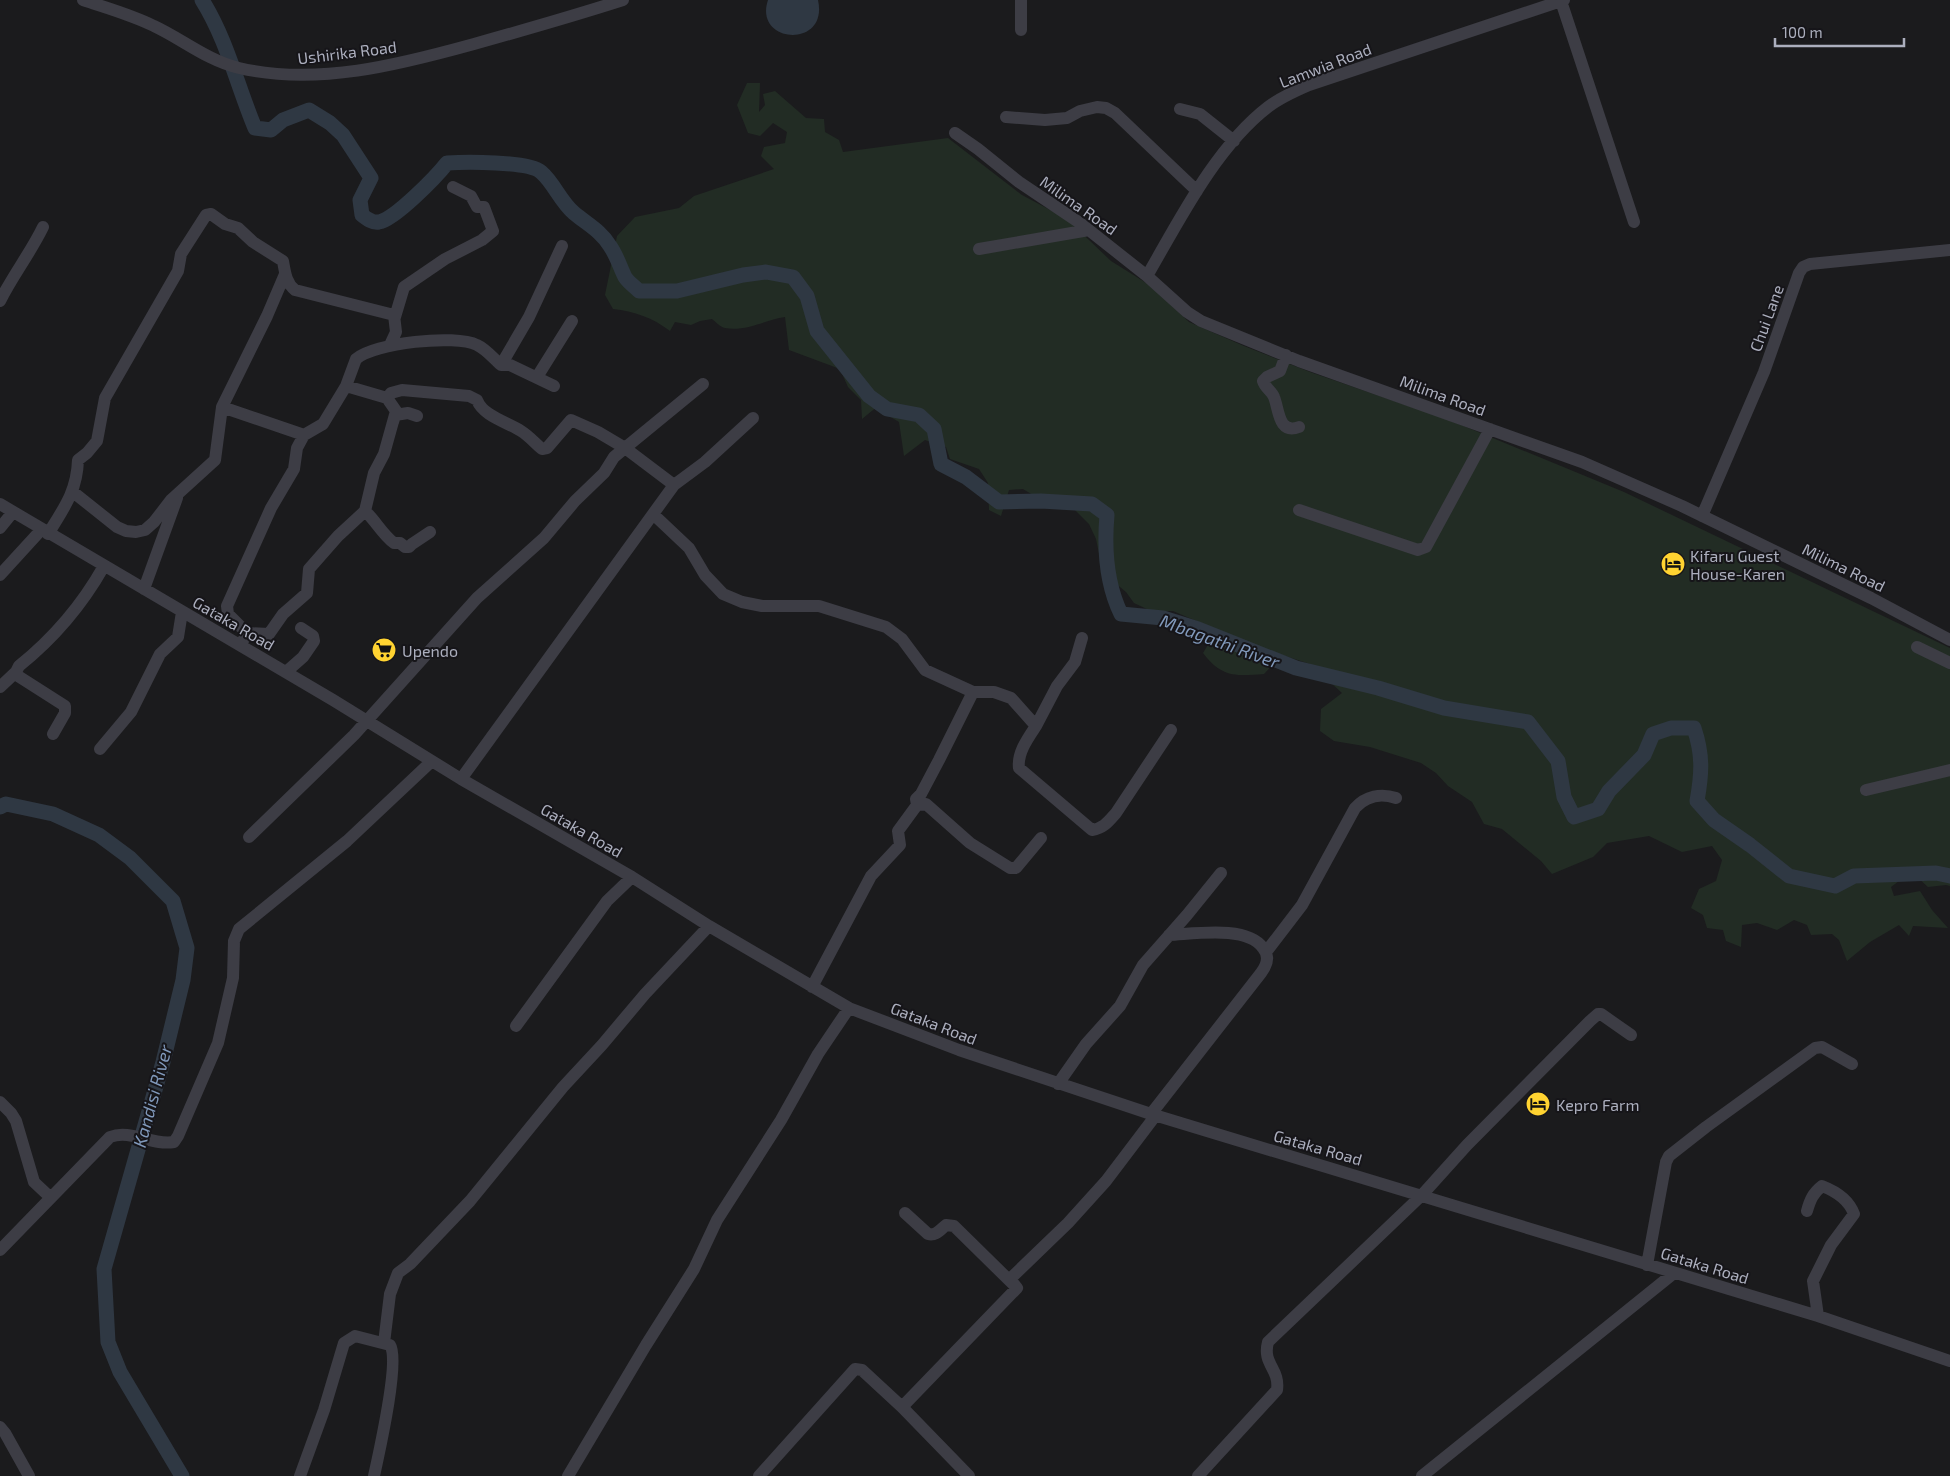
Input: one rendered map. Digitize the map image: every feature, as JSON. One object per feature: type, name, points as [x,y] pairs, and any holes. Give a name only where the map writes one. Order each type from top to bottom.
[{"type":"street","name":"Ushirika Road","points":[[83,0],[153,25],[186,42],[210,58],[237,68],[290,76],[378,67],[430,56],[549,24],[623,0]]},
{"type":"street","points":[[1021,0],[1021,30]]},
{"type":"street","points":[[1562,0],[1634,222]]},
{"type":"street","name":"Lamwia Road","points":[[1147,276],[1196,191],[1224,152],[1268,107],[1286,95],[1309,85],[1562,0]]},
{"type":"street","points":[[1006,117],[1045,120],[1068,118],[1080,111],[1097,107],[1106,108],[1115,113],[1196,191]]},
{"type":"street","points":[[1180,109],[1200,114],[1234,141]]},
{"type":"street","name":"Milima Road","points":[[955,133],[1019,182],[1089,230],[1147,276],[1187,312],[1201,321],[1286,356],[1582,462],[1702,516],[1871,598],[1950,640]]},
{"type":"street","points":[[390,345],[396,332],[395,317],[404,287],[445,259],[482,240],[493,231],[484,207],[477,207],[471,196],[453,187]]},
{"type":"street","points":[[0,575],[45,531],[73,492],[78,471],[78,460],[87,454],[97,441],[105,398],[178,271],[181,254],[206,215],[211,214],[224,224],[238,228],[253,242],[283,261],[289,285],[295,290],[391,313],[395,317]]},
{"type":"street","points":[[0,301],[23,260],[35,244],[43,227]]},
{"type":"street","points":[[978,250],[1089,230]]},
{"type":"street","points":[[501,365],[529,317],[562,246]]},
{"type":"street","name":"Chui Lane","points":[[1702,516],[1764,372],[1803,267],[1810,264],[1949,249]]},
{"type":"street","points":[[73,492],[126,531],[136,532],[145,530],[154,522],[171,500],[215,460],[222,407],[267,316],[285,274]]},
{"type":"street","points":[[537,377],[572,321]]},
{"type":"street","points":[[346,386],[387,398],[396,411],[384,454],[374,473],[364,511],[326,548],[309,569],[307,592],[283,614],[269,634],[248,634],[228,614],[227,606],[271,508],[294,468],[297,448],[304,435],[323,424],[346,386],[356,358],[371,350],[390,345],[459,340],[479,346],[501,365],[510,365],[554,386]]},
{"type":"street","points":[[1286,356],[1280,371],[1263,381],[1265,387],[1274,396],[1281,422],[1286,426],[1299,427]]},
{"type":"street","points":[[248,837],[354,734],[477,598],[544,538],[575,501],[604,472],[614,457],[703,384]]},
{"type":"street","points":[[387,398],[391,393],[402,390],[469,396],[477,400],[479,406],[494,417],[524,433],[542,450],[547,448],[571,420],[598,432],[625,448],[674,485]]},
{"type":"street","points":[[222,407],[304,435]]},
{"type":"street","points":[[389,434],[395,415],[408,413],[417,416]]},
{"type":"street","points":[[461,779],[674,485],[705,462],[753,418]]},
{"type":"street","points":[[1299,510],[1422,550],[1426,547],[1490,429]]},
{"type":"street","points":[[144,589],[180,492]]},
{"type":"street","name":"Gataka Road","points":[[0,504],[286,672],[461,779],[632,877],[709,926],[849,1008],[959,1050],[1153,1115],[1818,1316],[1950,1361]]},
{"type":"street","points":[[364,511],[375,520],[384,535],[394,544],[400,543],[405,547],[409,547],[430,532]]},
{"type":"street","points":[[0,528],[13,512]]},
{"type":"street","points":[[653,514],[689,548],[705,575],[723,594],[742,602],[762,606],[819,606],[886,627],[902,639],[925,670],[952,684],[974,692],[994,692],[1011,698],[1036,726]]},
{"type":"street","points":[[0,686],[56,632],[80,604],[104,566]]},
{"type":"street","points":[[100,749],[131,712],[160,654],[178,637],[182,612]]},
{"type":"street","points":[[286,672],[303,657],[314,641],[313,636],[301,628]]},
{"type":"street","points":[[240,645],[248,634]]},
{"type":"street","points":[[1082,638],[1075,662],[1057,686],[1026,741],[1018,760],[1019,768],[1092,830],[1100,829],[1111,819],[1171,730]]},
{"type":"street","points":[[1917,647],[1950,663]]},
{"type":"street","points":[[16,672],[18,676],[66,706],[65,714],[52,734]]},
{"type":"street","points":[[812,987],[871,876],[900,845],[898,831],[917,805],[916,798],[921,794],[974,692]]},
{"type":"street","points":[[0,1250],[110,1137],[124,1134],[156,1143],[174,1142],[218,1043],[233,978],[234,941],[239,929],[347,841],[432,761]]},
{"type":"street","points":[[1866,790],[1950,770]]},
{"type":"street","points":[[1266,952],[1302,905],[1360,802],[1377,796],[1387,795],[1396,798]]},
{"type":"street","points":[[917,805],[926,804],[970,843],[1010,868],[1016,868],[1041,838]]},
{"type":"street","points":[[1058,1084],[1086,1044],[1120,1006],[1143,965],[1221,873]]},
{"type":"street","points":[[516,1026],[607,901],[632,877]]},
{"type":"street","points":[[384,1343],[390,1294],[398,1273],[410,1264],[470,1201],[563,1087],[645,994],[709,926]]},
{"type":"street","points":[[1017,1288],[1010,1279],[1068,1223],[1106,1180],[1266,967],[1266,952],[1262,945],[1253,938],[1240,934],[1169,935]]},
{"type":"street","points":[[568,1476],[694,1269],[717,1220],[781,1120],[818,1054],[849,1008]]},
{"type":"street","points":[[1198,1476],[1277,1390],[1277,1377],[1267,1359],[1266,1350],[1268,1342],[1422,1195],[1467,1145],[1596,1016],[1601,1014],[1632,1035]]},
{"type":"street","points":[[1647,1265],[1666,1162],[1669,1156],[1706,1126],[1816,1048],[1822,1047],[1852,1064]]},
{"type":"street","points":[[0,1102],[16,1121],[34,1182],[51,1198]]},
{"type":"street","points":[[1807,1211],[1810,1199],[1822,1186],[1831,1189],[1848,1202],[1854,1214],[1831,1245],[1813,1281],[1818,1316]]},
{"type":"street","points":[[905,1213],[928,1234],[935,1234],[946,1225],[954,1226],[1017,1288]]},
{"type":"street","points":[[1422,1476],[1674,1273]]},
{"type":"street","points":[[902,1407],[1017,1288]]},
{"type":"street","points":[[300,1476],[324,1410],[344,1343],[355,1336],[390,1344],[394,1355],[389,1400],[374,1476]]},
{"type":"street","points":[[759,1476],[856,1368],[862,1370],[902,1407],[969,1476]]},
{"type":"street","points":[[0,1427],[29,1476]]},
{"type":"shaded area","points":[[747,83],[760,83],[759,112],[765,105],[763,94],[775,91],[806,118],[824,119],[825,132],[839,140],[843,152],[948,138],[1022,195],[1067,219],[1111,261],[1151,286],[1189,322],[1310,372],[1449,420],[1624,492],[1950,648],[1950,886],[1928,887],[1907,868],[1899,881],[1891,887],[1894,896],[1920,891],[1932,910],[1948,928],[1913,926],[1909,936],[1899,925],[1870,942],[1847,961],[1839,940],[1832,934],[1811,935],[1807,925],[1794,920],[1777,930],[1757,923],[1742,925],[1741,947],[1726,941],[1723,930],[1707,928],[1703,915],[1691,908],[1699,889],[1716,881],[1722,860],[1712,846],[1682,852],[1649,836],[1607,843],[1593,857],[1552,874],[1541,861],[1502,829],[1484,824],[1472,802],[1448,786],[1436,773],[1421,763],[1370,747],[1334,741],[1320,731],[1321,709],[1342,693],[1310,664],[1282,655],[1264,674],[1230,674],[1217,667],[1203,653],[1217,630],[1173,611],[1151,611],[1134,603],[1126,592],[1103,573],[1096,539],[1089,524],[1074,509],[1051,506],[1023,489],[1009,490],[1001,516],[989,510],[988,483],[979,469],[950,459],[946,447],[925,440],[904,456],[899,422],[889,416],[884,401],[862,419],[861,400],[848,387],[840,369],[789,350],[785,317],[748,327],[732,329],[720,326],[712,319],[691,325],[675,322],[670,331],[657,322],[643,316],[613,309],[605,295],[617,236],[635,217],[679,208],[694,196],[774,169],[761,156],[764,147],[785,143],[787,132],[773,123],[760,136],[748,133],[737,105]]},
{"type":"water","points":[[768,0],[818,0],[818,16],[813,27],[803,33],[791,35],[780,32],[771,25],[766,15]]},
{"type":"waterway","name":"Mbagathi River","points":[[202,0],[225,47],[255,128],[271,130],[283,120],[309,110],[330,123],[343,135],[371,178],[360,200],[362,215],[374,222],[386,219],[405,206],[447,163],[510,164],[534,168],[541,172],[550,181],[569,208],[602,236],[615,254],[625,277],[639,291],[677,291],[743,275],[766,272],[793,277],[807,296],[817,331],[869,396],[887,409],[919,415],[934,429],[941,464],[966,477],[999,502],[1041,501],[1092,504],[1107,515],[1107,566],[1112,590],[1121,614],[1163,618],[1198,629],[1296,668],[1378,688],[1444,708],[1528,722],[1558,761],[1564,797],[1574,817],[1598,809],[1609,791],[1644,755],[1653,734],[1671,728],[1694,728],[1701,764],[1697,801],[1714,820],[1750,845],[1789,876],[1835,886],[1854,876],[1936,873],[1950,876]]},
{"type":"waterway","name":"Kandisi River","points":[[0,807],[6,804],[53,814],[99,835],[130,858],[173,901],[187,948],[183,980],[163,1062],[104,1269],[108,1342],[120,1372],[182,1476]]},
{"type":"place","name":"Kifaru Guest House-Karen","points":[[1673,564]]},
{"type":"place","name":"Upendo","points":[[384,650]]},
{"type":"place","name":"Kepro Farm","points":[[1538,1104]]}]
